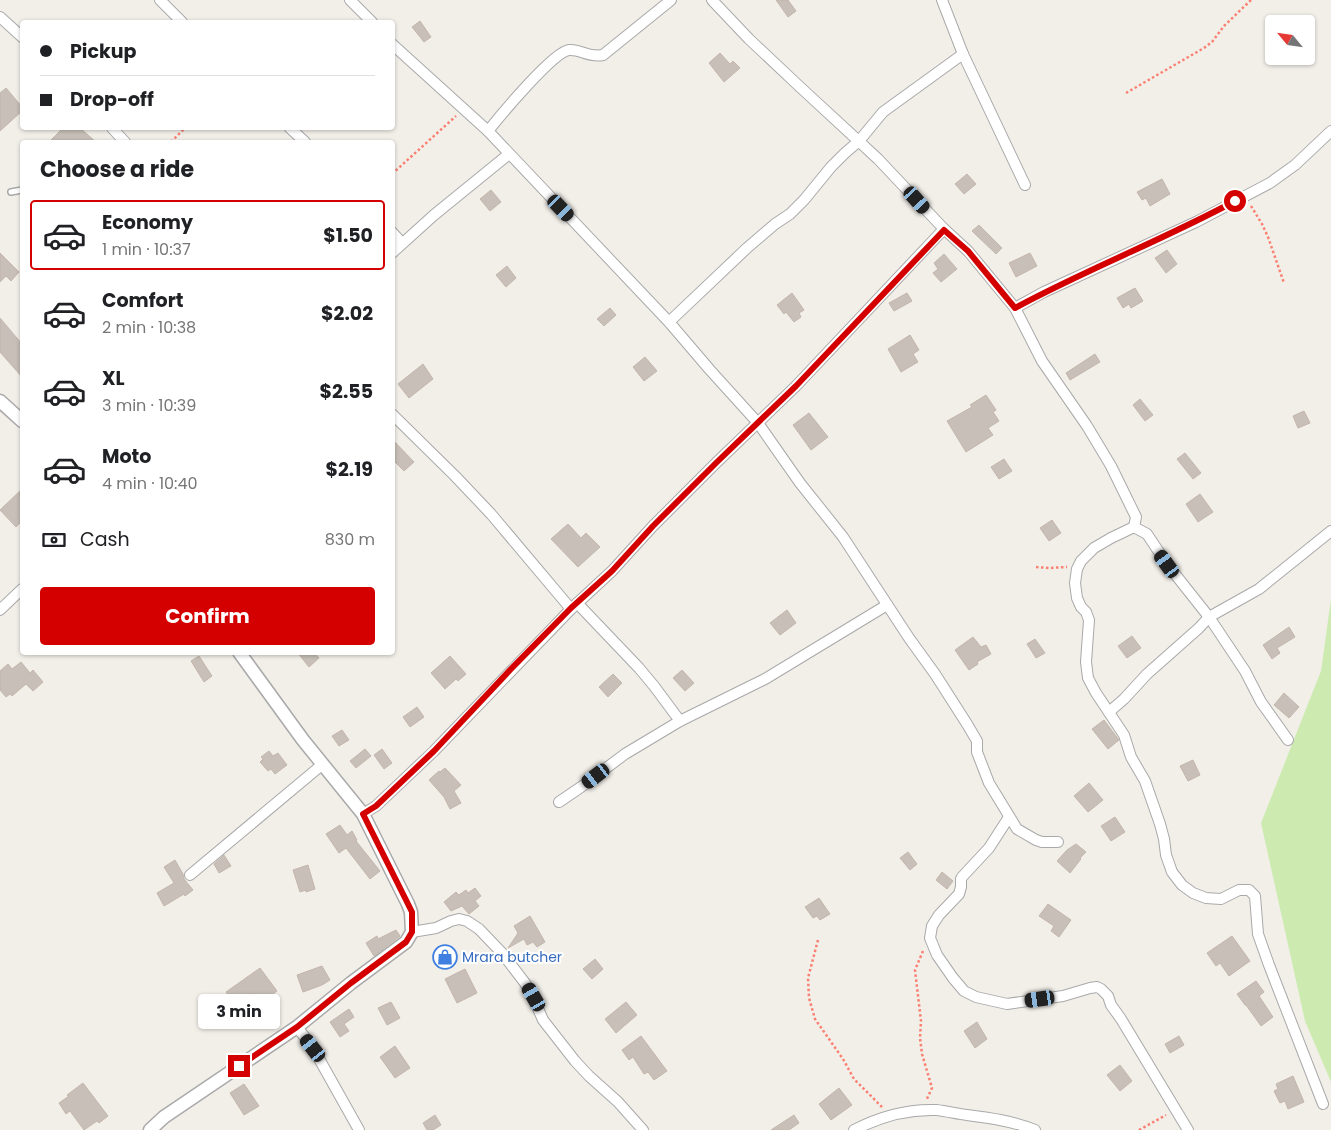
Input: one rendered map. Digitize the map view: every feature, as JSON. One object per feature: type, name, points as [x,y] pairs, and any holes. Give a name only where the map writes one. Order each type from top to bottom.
[{"type":"street","points":[[160,0],[180,20]]},
{"type":"street","points":[[350,0],[370,20]]},
{"type":"street","points":[[488,131],[544,68],[563,53],[569,50],[580,51],[590,56],[603,55],[671,0]]},
{"type":"street","points":[[712,0],[749,39],[878,159],[944,230],[968,251],[1015,308],[1042,361],[1087,426],[1111,466],[1136,516],[1134,527]]},
{"type":"street","points":[[942,0],[964,54],[1025,185]]},
{"type":"street","points":[[948,13],[953,1]]},
{"type":"street","points":[[0,17],[20,35]]},
{"type":"street","points":[[395,47],[488,131],[669,322],[758,423],[800,483],[843,537],[909,638],[935,674],[977,740],[977,752],[992,790],[1017,829],[1042,842],[1058,842]]},
{"type":"street","points":[[669,322],[747,248],[800,205],[831,167],[859,141],[883,112],[964,54]]},
{"type":"street","points":[[114,130],[123,140]]},
{"type":"street","points":[[292,130],[303,140]]},
{"type":"street","points":[[1015,308],[1196,222],[1270,183],[1295,165],[1331,131]]},
{"type":"street","points":[[395,250],[434,215],[509,154]]},
{"type":"street","points":[[363,814],[376,806],[434,751],[510,670],[612,571],[653,526],[796,386],[944,230]]},
{"type":"street","points":[[395,235],[402,243]]},
{"type":"street","points":[[0,401],[20,419]]},
{"type":"street","points":[[395,417],[492,514],[574,606],[639,668],[680,721]]},
{"type":"street","points":[[1134,527],[1094,548],[1078,565],[1075,584],[1076,598],[1089,620],[1086,670],[1091,684],[1124,735],[1131,757],[1145,781],[1160,824],[1166,855],[1172,872],[1182,885],[1206,898],[1220,899],[1239,890],[1249,890],[1255,896],[1258,934],[1323,1104]]},
{"type":"street","points":[[1134,527],[1146,534],[1209,617],[1245,671],[1261,702],[1273,716],[1288,740]]},
{"type":"street","points":[[1109,712],[1209,617],[1260,589],[1331,531]]},
{"type":"street","points":[[0,610],[20,591]]},
{"type":"street","points":[[559,802],[581,788],[625,754],[680,721],[765,680],[888,605]]},
{"type":"street","points":[[150,1130],[164,1117],[297,1027],[406,942],[412,932],[413,921],[408,904],[363,814],[303,740],[241,655]]},
{"type":"street","points":[[190,875],[323,764]]},
{"type":"street","points":[[1009,817],[989,848],[960,879],[961,887],[959,894],[939,915],[932,926],[930,938],[937,955],[964,991],[1007,1004],[1063,996],[1090,988],[1097,987],[1101,989],[1108,996],[1188,1130]]},
{"type":"street","points":[[412,932],[436,928],[459,919],[467,921],[479,929],[502,953],[526,983],[544,1020],[575,1061],[588,1076],[623,1107],[643,1130]]},
{"type":"street","points":[[297,1027],[313,1048],[359,1130]]},
{"type":"street","points":[[854,1130],[890,1116],[909,1112],[937,1110],[997,1118],[1035,1130]]},
{"type":"lane","points":[[11,192],[20,190]]},
{"type":"path","points":[[1126,93],[1204,48],[1212,42],[1224,26],[1251,0]]},
{"type":"path","points":[[395,171],[464,109]]},
{"type":"path","points":[[173,140],[183,130]]},
{"type":"path","points":[[1246,196],[1262,224],[1284,283]]},
{"type":"path","points":[[1036,567],[1070,567],[1081,562],[1078,565]]},
{"type":"path","points":[[921,1111],[932,1088],[922,1054],[920,1038],[921,1021],[915,970],[930,938]]},
{"type":"path","points":[[818,940],[808,978],[809,998],[815,1019],[843,1059],[854,1079],[890,1116]]},
{"type":"path","points":[[1139,1130],[1176,1110]]},
{"type":"green space","points":[[1331,599],[1331,1082],[1305,1021],[1261,823],[1321,671]]},
{"type":"building","points":[[776,0],[788,0],[796,11],[788,17]]},
{"type":"building","points":[[420,21],[431,37],[424,42],[412,27]]},
{"type":"building","points":[[720,53],[730,64],[733,61],[740,68],[724,82],[709,63]]},
{"type":"building","points":[[6,88],[20,105],[20,113],[0,131],[0,93]]},
{"type":"building","points":[[61,130],[82,130],[94,140],[51,140]]},
{"type":"building","points":[[967,174],[976,184],[964,194],[955,184]]},
{"type":"building","points":[[1162,179],[1170,194],[1150,206],[1146,198],[1142,200],[1137,192]]},
{"type":"building","points":[[491,190],[501,202],[490,211],[480,199]]},
{"type":"building","points":[[979,225],[1002,248],[996,254],[972,231]]},
{"type":"building","points":[[1167,250],[1177,264],[1166,273],[1155,258]]},
{"type":"building","points":[[0,253],[19,272],[11,281],[6,276],[0,282]]},
{"type":"building","points":[[1030,253],[1037,266],[1016,277],[1009,263]]},
{"type":"building","points":[[944,254],[957,269],[941,282],[933,273],[938,269],[934,263]]},
{"type":"building","points":[[507,266],[516,278],[506,287],[496,275]]},
{"type":"building","points":[[1135,288],[1143,301],[1131,308],[1129,304],[1123,308],[1117,298]]},
{"type":"building","points":[[792,293],[804,310],[799,313],[801,317],[794,322],[777,305]]},
{"type":"building","points":[[907,293],[912,301],[894,311],[889,303]]},
{"type":"building","points":[[610,308],[616,315],[604,326],[597,319]]},
{"type":"building","points":[[0,318],[20,342],[20,375],[0,352]]},
{"type":"building","points":[[910,335],[919,350],[913,354],[918,362],[901,372],[888,349]]},
{"type":"building","points":[[1095,354],[1100,362],[1070,380],[1066,373]]},
{"type":"building","points":[[645,357],[657,371],[644,381],[633,367]]},
{"type":"building","points":[[423,364],[433,379],[409,398],[398,384]]},
{"type":"building","points":[[986,395],[996,410],[993,412],[999,421],[988,428],[993,435],[966,452],[947,421],[972,407],[970,405]]},
{"type":"building","points":[[1140,399],[1153,415],[1145,421],[1133,405]]},
{"type":"building","points":[[1304,411],[1310,423],[1298,428],[1293,416]]},
{"type":"building","points":[[809,413],[828,437],[811,450],[793,425]]},
{"type":"building","points":[[395,442],[414,462],[404,471],[395,462]]},
{"type":"building","points":[[1185,453],[1201,473],[1193,479],[1177,459]]},
{"type":"building","points":[[1004,459],[1012,471],[999,479],[991,467]]},
{"type":"building","points":[[20,491],[20,523],[16,527],[0,510]]},
{"type":"building","points":[[1200,494],[1213,512],[1198,522],[1186,504]]},
{"type":"building","points":[[1052,520],[1061,533],[1049,541],[1040,528]]},
{"type":"building","points":[[568,524],[581,538],[586,533],[600,547],[578,567],[551,539]]},
{"type":"building","points":[[787,610],[796,623],[780,635],[770,623]]},
{"type":"building","points":[[1289,627],[1295,637],[1277,648],[1280,653],[1272,659],[1263,645]]},
{"type":"building","points":[[1132,636],[1141,648],[1127,658],[1118,646]]},
{"type":"building","points":[[973,637],[981,647],[986,645],[991,654],[977,662],[978,664],[969,670],[955,650]]},
{"type":"building","points":[[1035,639],[1045,653],[1036,658],[1027,644]]},
{"type":"building","points":[[299,655],[316,655],[319,658],[309,667]]},
{"type":"building","points":[[199,656],[212,676],[204,682],[191,661]]},
{"type":"building","points":[[450,656],[466,674],[458,681],[456,679],[445,689],[431,673]]},
{"type":"building","points":[[21,662],[30,673],[33,670],[43,682],[33,691],[26,684],[12,696],[10,694],[6,697],[0,690],[0,671],[8,664],[12,669]]},
{"type":"building","points":[[682,670],[694,683],[685,691],[673,678]]},
{"type":"building","points":[[613,674],[622,683],[608,697],[599,687]]},
{"type":"building","points":[[1284,693],[1299,707],[1289,718],[1274,705]]},
{"type":"building","points":[[417,707],[424,717],[410,727],[403,717]]},
{"type":"building","points":[[1104,720],[1119,740],[1108,749],[1092,729]]},
{"type":"building","points":[[342,730],[349,740],[339,746],[332,736]]},
{"type":"building","points":[[365,749],[371,756],[356,768],[350,761]]},
{"type":"building","points":[[382,749],[392,763],[384,769],[374,755]]},
{"type":"building","points":[[269,751],[273,756],[278,753],[287,765],[275,774],[271,769],[268,771],[260,762],[263,759],[261,757]]},
{"type":"building","points":[[1193,760],[1200,775],[1188,781],[1180,766]]},
{"type":"building","points":[[445,768],[461,785],[454,791],[461,803],[450,809],[444,797],[429,780]]},
{"type":"building","points":[[1089,783],[1103,800],[1088,812],[1074,796]]},
{"type":"building","points":[[1115,817],[1125,832],[1111,841],[1101,826]]},
{"type":"building","points":[[340,825],[347,835],[352,831],[356,841],[380,871],[370,879],[346,848],[339,853],[326,834]]},
{"type":"building","points":[[1076,844],[1086,852],[1070,873],[1057,861],[1067,850]]},
{"type":"building","points":[[908,852],[917,864],[910,870],[900,858]]},
{"type":"building","points":[[224,855],[231,866],[219,873],[214,864]]},
{"type":"building","points":[[175,860],[184,879],[193,890],[164,906],[157,893],[174,883],[164,867]]},
{"type":"building","points":[[308,865],[315,889],[300,892],[293,870]]},
{"type":"building","points":[[942,872],[953,881],[947,889],[936,880]]},
{"type":"building","points":[[475,888],[481,896],[475,901],[479,906],[469,914],[462,906],[451,911],[444,902],[456,892],[459,895],[466,890],[468,893]]},
{"type":"building","points":[[819,898],[830,914],[820,920],[817,916],[813,918],[805,907]]},
{"type":"building","points":[[1048,904],[1071,920],[1059,937],[1051,931],[1054,926],[1039,916]]},
{"type":"building","points":[[530,916],[545,942],[537,947],[533,942],[527,945],[524,939],[508,948],[518,933],[514,926]]},
{"type":"building","points":[[396,930],[400,936],[374,956],[366,943],[377,936],[378,939]]},
{"type":"building","points":[[1232,936],[1250,961],[1229,976],[1220,963],[1216,966],[1207,953]]},
{"type":"building","points":[[595,959],[603,969],[592,979],[583,969]]},
{"type":"building","points":[[322,966],[330,980],[303,992],[297,975]]},
{"type":"building","points":[[260,968],[277,991],[261,1003],[254,993],[235,1006],[226,992]]},
{"type":"building","points":[[465,969],[477,993],[457,1003],[445,979]]},
{"type":"building","points":[[1256,981],[1264,992],[1259,996],[1273,1017],[1261,1026],[1237,994]]},
{"type":"building","points":[[391,1002],[400,1018],[387,1025],[378,1008]]},
{"type":"building","points":[[626,1002],[637,1015],[616,1033],[605,1019]]},
{"type":"building","points":[[349,1009],[354,1017],[344,1024],[349,1031],[340,1037],[330,1022]]},
{"type":"building","points":[[977,1022],[987,1039],[975,1048],[964,1031]]},
{"type":"building","points":[[641,1036],[667,1071],[654,1080],[648,1072],[644,1074],[633,1057],[629,1060],[622,1050]]},
{"type":"building","points":[[1179,1036],[1184,1045],[1170,1053],[1165,1044]]},
{"type":"building","points":[[395,1046],[410,1068],[395,1078],[380,1057]]},
{"type":"building","points":[[1120,1065],[1132,1081],[1120,1091],[1107,1075]]},
{"type":"building","points":[[1293,1076],[1304,1102],[1288,1109],[1285,1101],[1280,1103],[1274,1091],[1278,1089],[1276,1084]]},
{"type":"building","points":[[83,1083],[108,1116],[99,1123],[97,1121],[84,1130],[70,1111],[66,1114],[59,1103]]},
{"type":"building","points":[[244,1084],[259,1106],[244,1115],[230,1093]]},
{"type":"building","points":[[839,1088],[852,1105],[831,1120],[819,1104]]},
{"type":"building","points":[[435,1115],[441,1125],[433,1130],[427,1130],[423,1123]]},
{"type":"building","points":[[794,1115],[799,1123],[789,1130],[771,1130]]},
{"type":"place","name":"Mrara butcher","points":[[445,957]]},
{"type":"route","points":[[239,1066],[297,1027],[351,983],[385,959],[406,942],[411,935],[412,912],[363,814],[376,806],[434,751],[571,608],[612,571],[653,526],[796,386],[944,230],[968,251],[1015,308],[1044,292],[1196,222],[1235,201]]}]
